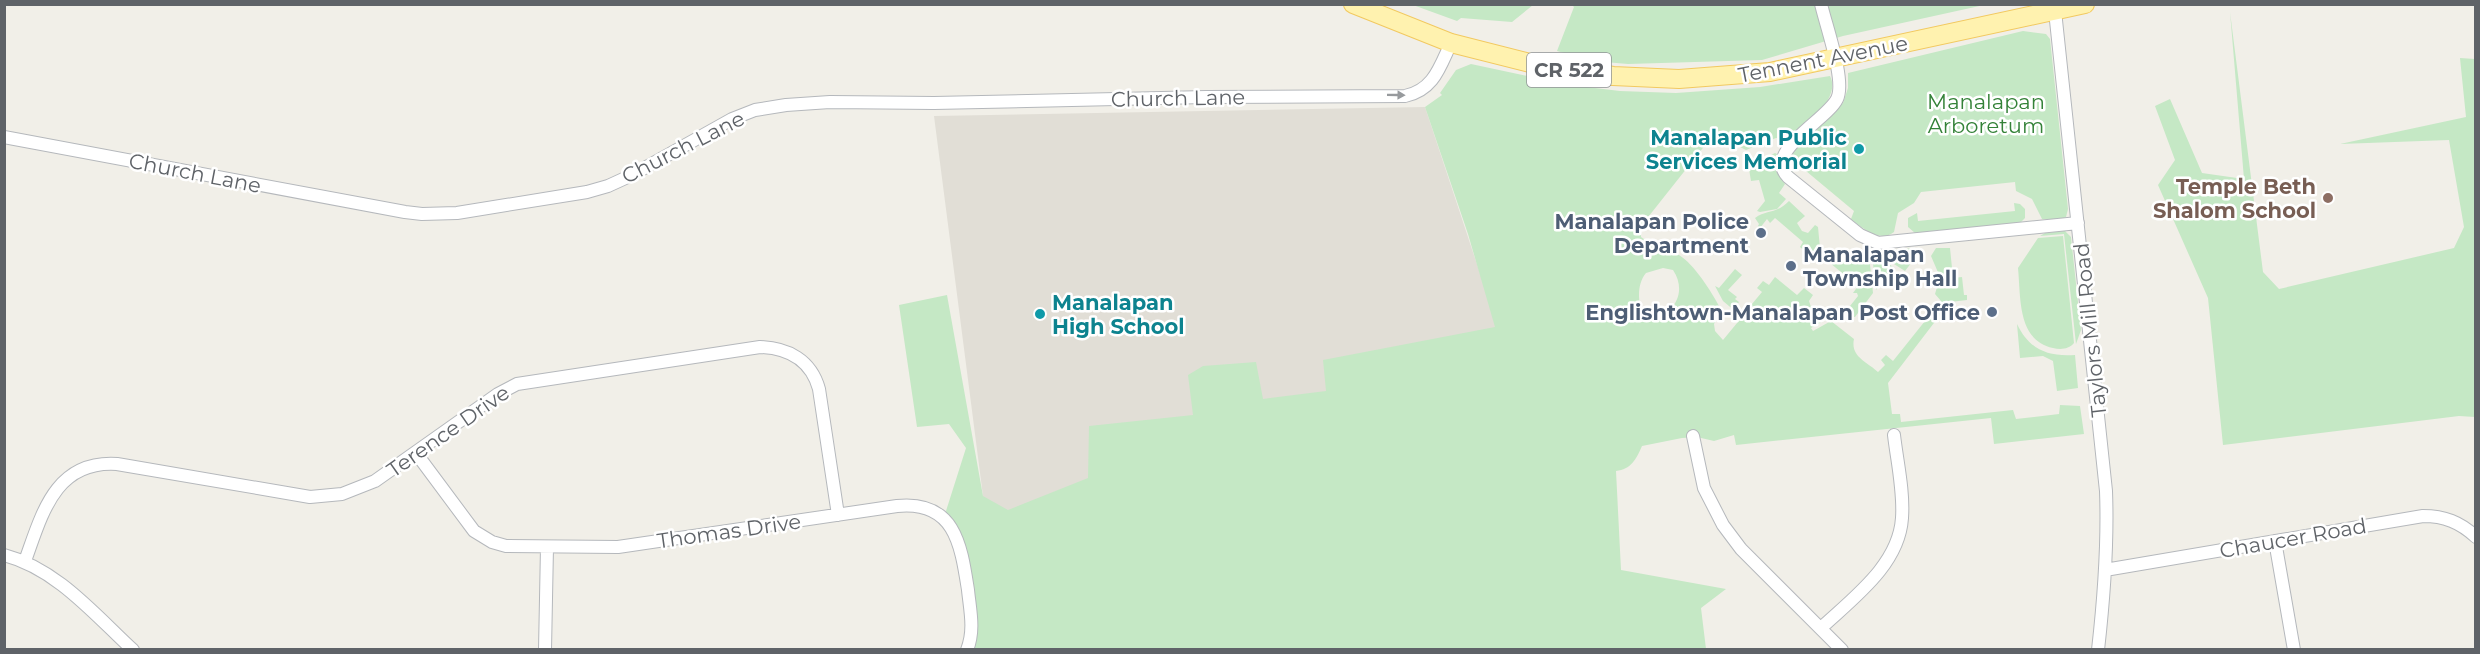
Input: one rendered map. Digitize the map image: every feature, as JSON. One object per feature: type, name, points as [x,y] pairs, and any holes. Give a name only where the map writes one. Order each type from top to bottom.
[{"type":"main road","name":"Tennent Avenue","points":[[1353,4],[1451,43],[1483,52],[1555,68],[1637,78],[1731,76],[1770,72],[2085,4]]},
{"type":"street","points":[[1821,4],[1841,82],[1838,98],[1829,110],[1785,151],[1782,166],[1788,177],[1864,238],[1883,243],[2078,223]]},
{"type":"street","name":"Taylors Mill Road","points":[[2055,11],[2106,491],[2108,526],[2097,650]]},
{"type":"street","name":"Church Lane","points":[[4,137],[405,213],[440,215],[547,200],[609,186],[732,119],[755,111],[786,105],[1406,96],[1420,91],[1434,79],[1451,43]]},
{"type":"street","name":"Terence Drive","points":[[25,561],[52,494],[64,480],[90,466],[117,464],[299,496],[321,497],[342,494],[363,488],[498,394],[517,384],[740,349],[772,347],[800,359],[812,373],[817,384],[838,515]]},
{"type":"street","points":[[1821,628],[1878,572],[1889,557],[1899,535],[1902,518],[1894,435]]},
{"type":"street","points":[[1692,436],[1704,488],[1723,525],[1741,549],[1842,650]]},
{"type":"street","name":"Thomas Drive","points":[[416,453],[469,526],[484,538],[506,546],[618,547],[906,505],[930,509],[946,520],[960,542],[972,624],[967,650]]},
{"type":"street","name":"Chaucer Road","points":[[2105,570],[2434,516],[2459,524],[2475,537]]},
{"type":"street","points":[[2275,541],[2294,650]]},
{"type":"street","points":[[545,650],[547,547]]},
{"type":"street","points":[[4,555],[25,561],[54,578],[133,650]]},
{"type":"shaded area","name":"Manalapan High School","points":[[1425,107],[1579,573],[1706,649],[1045,649],[983,496],[934,116]]},
{"type":"green space","points":[[1533,4],[1512,22],[1461,18],[1457,21],[1413,5]]},
{"type":"green space","points":[[1572,5],[1984,5],[1843,36],[1762,60],[1628,64],[1593,61],[1557,51],[1574,7]]},
{"type":"green space","points":[[2230,12],[2263,272],[2279,289],[2454,248],[2464,227],[2449,140],[2340,144],[2466,117],[2460,58],[2475,59],[2475,417],[2459,416],[2223,445],[2208,298],[2158,185],[2175,160],[2155,106],[2170,99],[2202,173],[2244,179]]},
{"type":"green space","name":"Manalapan Arboretum","points":[[2023,31],[2046,34],[2050,39],[2068,209],[2066,217],[2042,219],[2032,199],[2016,191],[2015,182],[1921,192],[1914,203],[1898,213],[1894,232],[1883,236],[1871,233],[1851,219],[1854,211],[1800,166],[1792,172],[1788,160],[1795,148],[1843,103],[1848,88],[1848,73]]},
{"type":"green space","points":[[1471,64],[1570,85],[1620,91],[1676,93],[1760,87],[1830,76],[1831,94],[1826,103],[1787,139],[1776,138],[1746,150],[1738,146],[1727,134],[1706,144],[1641,226],[1641,237],[1679,255],[1696,271],[1719,306],[1720,312],[1714,324],[1715,331],[1723,340],[1742,317],[1723,301],[1715,286],[1719,288],[1735,269],[1742,275],[1728,290],[1737,297],[1735,299],[1739,302],[1735,307],[1742,312],[1747,310],[1762,292],[1757,288],[1763,281],[1769,285],[1775,277],[1797,295],[1804,288],[1813,295],[1809,301],[1811,307],[1815,310],[1826,311],[1823,314],[1828,318],[1811,328],[1813,331],[1831,321],[1854,339],[1853,345],[1857,355],[1878,372],[1885,365],[1881,360],[1886,355],[1893,361],[1941,301],[1935,294],[1940,277],[1931,256],[1936,248],[1950,248],[1953,278],[1962,277],[1964,295],[1967,295],[1967,300],[1950,302],[1888,383],[1892,414],[1900,414],[1901,422],[2013,410],[2016,419],[2059,414],[2060,405],[2080,406],[2084,434],[1994,444],[1991,418],[1736,445],[1734,435],[1714,441],[1697,437],[1682,438],[1642,446],[1632,463],[1616,471],[1621,570],[1726,589],[1701,608],[1706,649],[965,649],[972,624],[946,511],[966,448],[949,424],[917,427],[899,305],[947,295],[983,496],[1008,510],[1088,478],[1089,426],[1193,415],[1188,375],[1203,366],[1256,362],[1263,399],[1326,391],[1323,360],[1495,327],[1468,234],[1425,107],[1442,95],[1440,93],[1456,70]],"holes":[[[1663,268],[1673,270],[1679,284],[1678,296],[1673,306],[1665,313],[1656,316],[1647,315],[1641,308],[1639,295],[1643,278],[1646,273]]]},
{"type":"green space","points":[[1777,154],[1776,171],[1785,184],[1779,193],[1786,199],[1777,209],[1760,212],[1757,211],[1765,201],[1759,180],[1751,181],[1749,169],[1755,163]]},
{"type":"green space","points":[[1789,201],[1805,216],[1797,223],[1802,231],[1808,233],[1815,225],[1818,227],[1820,248],[1816,254],[1800,247],[1803,242],[1775,218],[1770,223],[1767,219],[1760,228],[1758,226],[1755,218]]},
{"type":"green space","points":[[2014,203],[2020,204],[2025,209],[2025,218],[2020,223],[1915,233],[1908,227],[1908,218],[1917,213],[1918,221],[2015,211]]},
{"type":"green space","points":[[2065,231],[2071,237],[2081,330],[2076,344],[2064,234],[2040,236],[2045,233]]},
{"type":"green space","points":[[2063,236],[2074,343],[2067,348],[2059,349],[2041,343],[2027,327],[2021,304],[2018,268],[2038,238]]},
{"type":"green space","points":[[1842,248],[1848,252],[1869,255],[1873,293],[1855,317],[1846,311],[1858,296],[1857,293],[1853,293],[1858,286],[1830,263]]},
{"type":"green space","points":[[1914,248],[1915,258],[1905,271],[1875,252]]},
{"type":"green space","points":[[1873,253],[1893,267],[1876,290],[1872,255]]},
{"type":"green space","points":[[2017,324],[2027,340],[2040,350],[2056,355],[2075,355],[2078,388],[2057,391],[2053,361],[2043,356],[2020,358]]},
{"type":"place","name":"Manalapan Public Services Memorial","points":[[1859,149]]},
{"type":"place","name":"Temple Beth Shalom School","points":[[2328,198]]},
{"type":"place","name":"Manalapan Police Department","points":[[1761,233]]},
{"type":"place","name":"Manalapan Township Hall","points":[[1791,266]]},
{"type":"place","name":"Englishtown-Manalapan Post Office","points":[[1992,312]]},
{"type":"place","name":"Manalapan High School","points":[[1040,314]]}]
